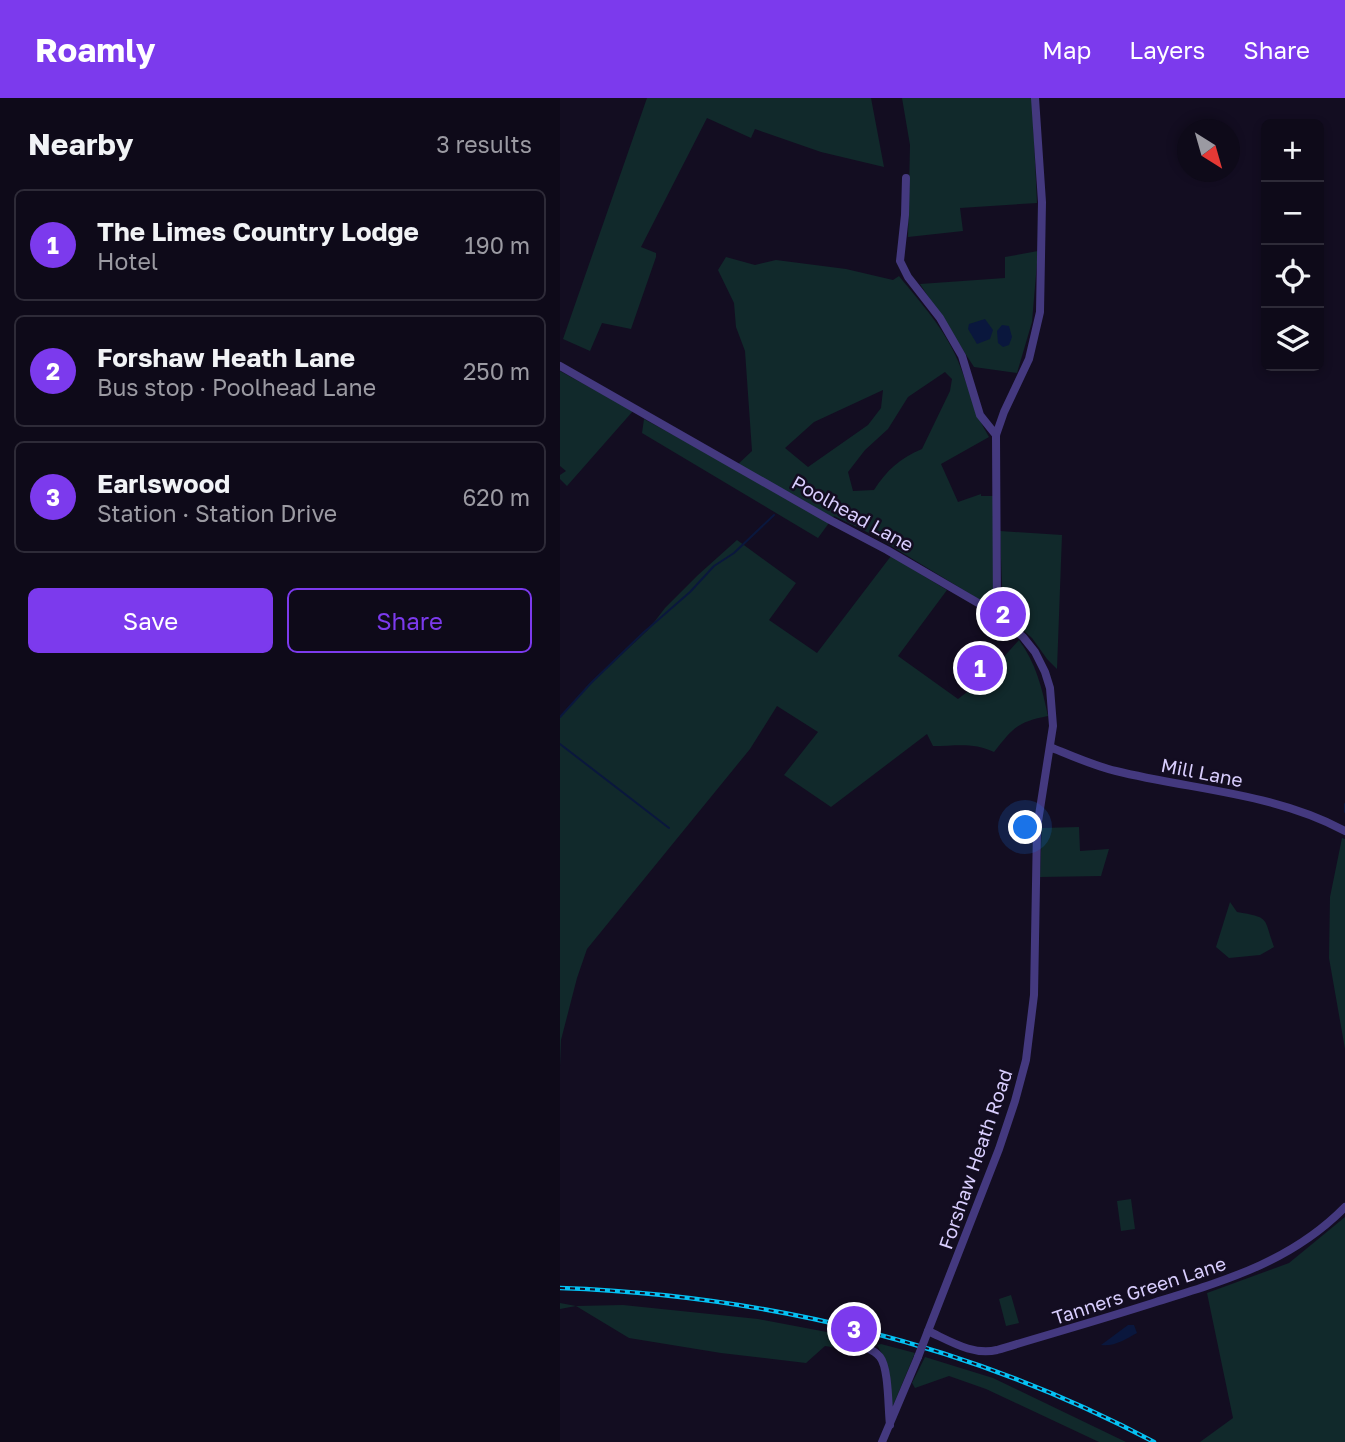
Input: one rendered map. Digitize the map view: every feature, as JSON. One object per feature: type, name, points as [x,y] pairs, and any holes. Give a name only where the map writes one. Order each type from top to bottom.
[{"type":"street","points":[[997,614],[996,435],[1029,359],[1040,313],[1042,202],[1035,98]]},
{"type":"street","points":[[906,178],[900,261],[940,318],[962,356],[980,415],[996,435]]},
{"type":"street","name":"Poolhead Lane","points":[[560,366],[997,614],[1023,637],[1035,652],[1045,673],[1052,704],[1051,747]]},
{"type":"street","name":"Mill Lane","points":[[1051,747],[1115,771],[1269,802],[1307,813],[1345,831]]},
{"type":"street","name":"Forshaw Heath Road","points":[[882,1442],[999,1149],[1026,1060],[1034,995],[1037,828],[1051,747]]},
{"type":"street","name":"Tanners Green Lane","points":[[928,1331],[972,1350],[997,1350],[1192,1291],[1267,1263],[1305,1242],[1345,1207]]},
{"type":"street","points":[[848,1344],[868,1348],[881,1357],[890,1424]]},
{"type":"green space","points":[[647,98],[871,98],[884,167],[821,152],[755,129],[751,138],[707,118],[641,247],[656,253],[656,257],[631,329],[602,323],[590,351],[563,339]]},
{"type":"green space","points":[[902,98],[1032,98],[1037,203],[960,208],[963,231],[908,237],[910,145]]},
{"type":"green space","points":[[1038,251],[1032,322],[1017,373],[974,367],[920,284],[1005,278],[1005,257]]},
{"type":"green space","points":[[726,257],[755,265],[776,260],[846,269],[893,280],[899,276],[932,316],[946,338],[989,437],[941,464],[958,502],[981,494],[993,496],[993,592],[980,600],[873,535],[834,516],[818,538],[642,433],[644,419],[734,468],[752,451],[745,351],[736,327],[734,303],[718,270]],"holes":[[[945,372],[952,379],[950,391],[922,449],[895,465],[874,490],[853,491],[848,472],[865,450],[888,429],[908,397]],[[883,390],[881,408],[868,425],[808,467],[785,448],[814,422]]]},
{"type":"green space","points":[[560,371],[633,411],[567,486],[560,479],[560,475],[566,471],[560,466]]},
{"type":"green space","points":[[1000,531],[1062,535],[1057,669],[1032,638],[1003,612]]},
{"type":"green space","points":[[737,540],[796,583],[769,620],[817,653],[891,556],[947,590],[898,656],[958,699],[984,679],[1019,640],[1034,667],[1048,716],[1017,727],[994,752],[972,746],[933,746],[927,734],[831,807],[784,775],[818,732],[777,706],[750,749],[587,949],[561,1040],[560,1066],[560,717],[591,683],[648,630],[665,608],[698,575]]},
{"type":"green space","points":[[1079,827],[1080,851],[1109,849],[1101,876],[1040,877],[1042,828]]},
{"type":"green space","points":[[1342,838],[1345,839],[1345,1049],[1329,958],[1330,897]]},
{"type":"green space","points":[[1230,902],[1237,912],[1256,916],[1264,921],[1274,947],[1260,955],[1229,958],[1216,947]]},
{"type":"green space","points":[[1131,1199],[1135,1229],[1121,1231],[1117,1201]]},
{"type":"green space","points":[[1345,1217],[1345,1442],[1200,1442],[1233,1418],[1207,1293],[1289,1263]]},
{"type":"green space","points":[[1011,1295],[1019,1323],[1006,1326],[999,1299]]},
{"type":"green space","points":[[560,1303],[576,1306],[560,1309]]},
{"type":"green space","points":[[623,1305],[758,1319],[848,1336],[844,1349],[825,1346],[806,1363],[629,1338],[576,1306]]},
{"type":"green space","points":[[877,1345],[915,1353],[892,1408],[887,1363]]},
{"type":"green space","points":[[925,1357],[993,1378],[1126,1442],[1099,1442],[986,1389],[949,1376],[915,1388],[912,1383]]},
{"type":"water","points":[[985,319],[993,330],[990,339],[977,344],[968,329],[969,324]]},
{"type":"water","points":[[1002,325],[1009,326],[1012,337],[1009,345],[1003,347],[998,343],[997,331]]},
{"type":"water","points":[[1128,1325],[1134,1325],[1137,1333],[1115,1344],[1101,1345]]},
{"type":"waterway","points":[[560,717],[643,633],[690,592],[714,566],[734,553],[774,515]]},
{"type":"waterway","points":[[560,744],[669,828]]},
{"type":"waterway","points":[[1345,804],[1345,812]]},
{"type":"railway","points":[[560,1288],[714,1301],[866,1331],[940,1352],[1013,1378],[1085,1408],[1154,1442]]},
{"type":"place","name":"Forshaw Heath Lane","points":[[1003,614]]},
{"type":"place","name":"The Limes Country Lodge","points":[[980,668]]},
{"type":"place","name":"Earlswood","points":[[854,1329]]}]
